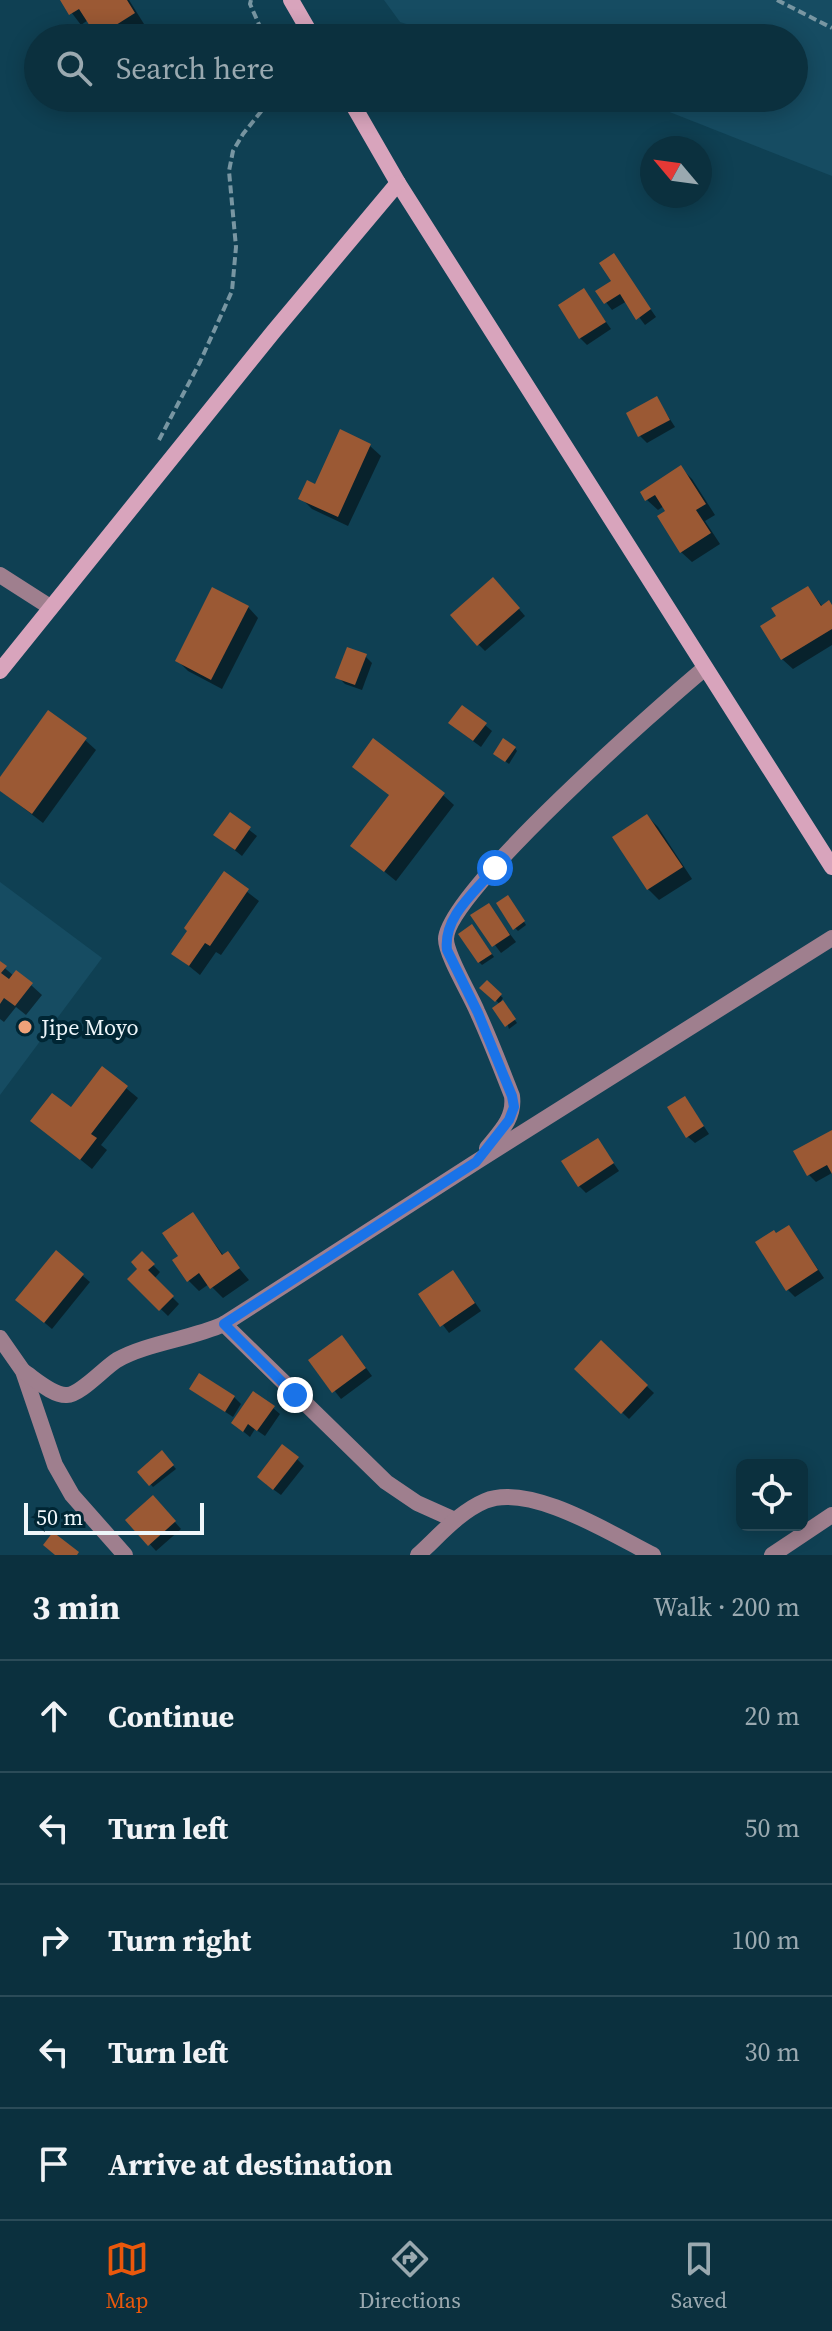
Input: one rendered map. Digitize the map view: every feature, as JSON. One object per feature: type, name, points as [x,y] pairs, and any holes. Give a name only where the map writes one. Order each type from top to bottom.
[{"type":"main road","points":[[291,0],[305,24]]},
{"type":"main road","points":[[357,112],[398,183],[832,867]]},
{"type":"main road","points":[[0,671],[398,183]]},
{"type":"street","points":[[0,575],[50,607]]},
{"type":"street","points":[[476,1162],[504,1126],[514,1107],[478,1013],[447,950],[448,928],[495,868],[551,808],[626,735],[705,668]]},
{"type":"street","points":[[23,1371],[66,1396],[78,1392],[97,1373],[119,1359],[224,1324],[832,938]]},
{"type":"street","points":[[224,1324],[386,1482],[417,1503],[455,1520]]},
{"type":"street","points":[[0,1338],[23,1371],[55,1465],[72,1495],[125,1555]]},
{"type":"street","points":[[418,1555],[455,1520],[487,1500],[514,1497],[549,1505],[653,1555]]},
{"type":"street","points":[[772,1555],[832,1515]]},
{"type":"path","points":[[251,0],[259,24]]},
{"type":"path","points":[[777,0],[832,28]]},
{"type":"path","points":[[155,447],[200,362],[232,291],[236,247],[229,171],[233,151],[261,112]]},
{"type":"shaded area","points":[[384,0],[832,0],[832,176],[670,112],[808,112],[808,24],[400,22]]},
{"type":"shaded area","name":"Jipe Moyo","points":[[0,882],[102,958],[0,1095]]},
{"type":"building","points":[[60,0],[127,0],[135,13],[118,24],[89,24],[79,9],[69,15]]},
{"type":"building","points":[[614,253],[651,309],[636,320],[620,294],[604,304],[595,291],[611,281],[599,263]]},
{"type":"building","points":[[584,288],[606,322],[579,339],[558,305]]},
{"type":"building","points":[[657,396],[670,420],[638,437],[626,413]]},
{"type":"building","points":[[340,429],[371,444],[338,517],[298,499],[307,480],[315,484]]},
{"type":"building","points":[[681,465],[706,504],[696,510],[711,533],[680,553],[657,516],[665,511],[655,495],[645,501],[640,492]]},
{"type":"building","points":[[493,577],[520,608],[477,646],[450,615]]},
{"type":"building","points":[[808,586],[821,606],[829,600],[832,605],[832,629],[781,660],[760,626],[776,616],[771,608]]},
{"type":"building","points":[[212,587],[249,606],[211,680],[175,661]]},
{"type":"building","points":[[347,647],[367,654],[355,685],[335,678]]},
{"type":"building","points":[[462,705],[487,723],[473,741],[448,723]]},
{"type":"building","points":[[48,710],[87,738],[32,814],[0,791],[0,777]]},
{"type":"building","points":[[373,738],[445,793],[384,872],[350,846],[389,795],[352,767]]},
{"type":"building","points":[[503,738],[516,747],[505,762],[493,754]]},
{"type":"building","points":[[230,812],[251,827],[235,850],[213,835]]},
{"type":"building","points":[[647,814],[683,867],[647,890],[612,837]]},
{"type":"building","points":[[224,871],[249,889],[210,946],[205,943],[189,966],[171,954],[187,931],[184,928]]},
{"type":"building","points":[[508,895],[525,921],[513,930],[496,903]]},
{"type":"building","points":[[489,903],[510,935],[492,947],[470,915]]},
{"type":"building","points":[[472,924],[492,954],[478,963],[458,934]]},
{"type":"building","points":[[0,961],[7,966],[1,973],[9,979],[16,970],[33,983],[15,1006],[4,998],[0,1004]]},
{"type":"building","points":[[487,980],[502,994],[495,1002],[479,988]]},
{"type":"building","points":[[503,1000],[516,1019],[505,1027],[492,1008]]},
{"type":"building","points":[[102,1066],[128,1086],[91,1134],[97,1138],[80,1160],[30,1121],[52,1093],[71,1107]]},
{"type":"building","points":[[685,1096],[704,1126],[686,1138],[667,1107]]},
{"type":"building","points":[[832,1130],[832,1174],[827,1165],[807,1176],[793,1151]]},
{"type":"building","points":[[598,1138],[614,1163],[578,1187],[561,1161]]},
{"type":"building","points":[[193,1212],[222,1255],[228,1251],[240,1268],[210,1289],[199,1273],[187,1282],[172,1260],[178,1256],[162,1233]]},
{"type":"building","points":[[789,1225],[818,1270],[786,1291],[755,1242]]},
{"type":"building","points":[[56,1250],[84,1274],[44,1323],[15,1300]]},
{"type":"building","points":[[142,1251],[155,1264],[148,1270],[174,1296],[159,1311],[127,1279],[137,1269],[131,1262]]},
{"type":"building","points":[[453,1270],[475,1303],[440,1327],[418,1294]]},
{"type":"building","points":[[342,1335],[366,1368],[332,1393],[308,1360]]},
{"type":"building","points":[[601,1340],[648,1385],[621,1414],[574,1369]]},
{"type":"building","points":[[199,1373],[235,1396],[225,1412],[189,1389]]},
{"type":"building","points":[[253,1391],[275,1406],[257,1431],[248,1424],[243,1432],[231,1423]]},
{"type":"building","points":[[282,1444],[299,1457],[273,1490],[257,1477]]},
{"type":"building","points":[[162,1450],[174,1465],[149,1486],[137,1472]]},
{"type":"building","points":[[153,1495],[176,1521],[148,1546],[125,1520]]},
{"type":"building","points":[[53,1532],[79,1552],[77,1555],[55,1555],[43,1545]]},
{"type":"place","name":"Jipe Moyo","points":[[25,1027]]},
{"type":"route","points":[[295,1395],[224,1324],[476,1162],[509,1120],[514,1107],[478,1013],[447,950],[446,939],[454,917],[495,868]]}]
